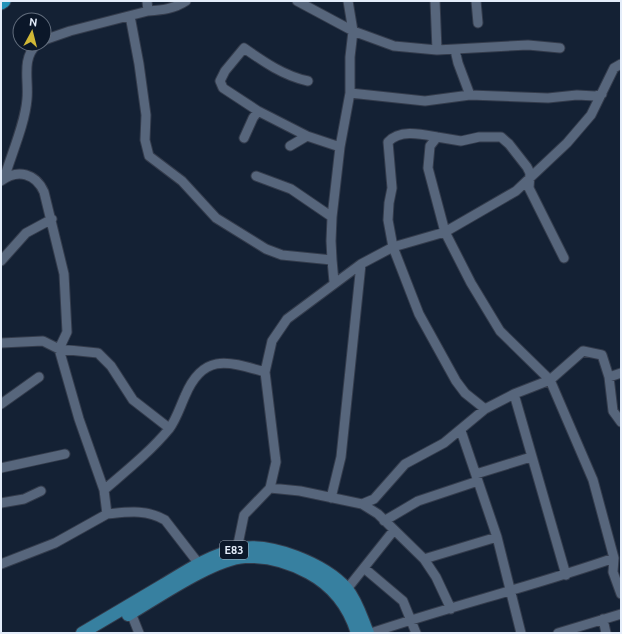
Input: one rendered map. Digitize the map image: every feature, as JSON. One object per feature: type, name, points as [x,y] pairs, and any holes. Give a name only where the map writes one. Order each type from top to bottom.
[{"type":"main road","name":"E83","points":[[82,633],[199,564],[237,549],[255,548],[323,570],[347,590],[360,613],[368,633]]},
{"type":"main road","name":"E83","points":[[98,633],[211,567],[244,557],[294,560],[336,593],[347,609],[357,633]]},
{"type":"street","points":[[147,1],[148,11]]},
{"type":"street","points":[[52,37],[70,31],[148,11],[164,10],[179,6],[186,1]]},
{"type":"street","points":[[297,1],[353,31],[394,46],[437,50],[528,45],[560,48]]},
{"type":"street","points":[[334,282],[330,241],[332,217],[340,147],[350,93],[350,57],[353,31],[348,1]]},
{"type":"street","points":[[435,1],[437,50]]},
{"type":"street","points":[[476,1],[478,23]]},
{"type":"street","points":[[130,16],[139,64],[146,115],[145,140],[149,156],[182,181],[216,218],[266,249],[282,255],[332,260]]},
{"type":"street","points":[[308,81],[288,75],[244,48],[225,71],[220,81],[224,88],[258,111],[307,136],[340,147]]},
{"type":"street","points":[[455,50],[458,63],[470,95]]},
{"type":"street","points":[[2,180],[26,112],[30,52]]},
{"type":"street","points":[[237,549],[244,515],[270,488],[276,462],[265,372],[272,341],[287,319],[334,282],[361,264],[393,247],[445,232],[516,191],[567,143],[592,115],[618,66]]},
{"type":"street","points":[[350,93],[425,101],[470,95],[548,98],[602,94]]},
{"type":"street","points":[[244,138],[253,118],[258,111]]},
{"type":"street","points":[[485,409],[465,393],[456,381],[419,314],[393,247],[388,220],[392,188],[388,142],[393,136],[405,134],[461,141],[501,137],[513,148],[527,166],[530,173],[529,188],[564,258]]},
{"type":"street","points":[[290,146],[307,136]]},
{"type":"street","points":[[437,137],[430,146],[428,168],[445,232],[471,283],[500,331],[550,380],[593,480],[614,558],[613,572],[621,594]]},
{"type":"street","points":[[2,180],[20,174],[36,179],[40,183],[44,192],[52,219],[64,274],[67,308],[67,332],[59,348],[79,419],[104,490],[107,514]]},
{"type":"street","points":[[256,176],[291,189],[332,217]]},
{"type":"street","points":[[1,261],[26,233],[52,219]]},
{"type":"street","points":[[331,498],[341,457],[361,264]]},
{"type":"street","points":[[1,343],[43,341],[59,348],[98,353],[111,366],[133,400],[169,428]]},
{"type":"street","points":[[362,504],[374,499],[405,464],[444,443],[461,431],[485,409],[514,394],[550,380],[584,350],[602,355],[609,377],[613,411],[621,422]]},
{"type":"street","points":[[104,490],[138,460],[169,428],[190,383],[200,372],[214,363],[225,362],[265,372]]},
{"type":"street","points":[[609,377],[621,373]]},
{"type":"street","points":[[1,404],[39,377]]},
{"type":"street","points":[[514,394],[566,575]]},
{"type":"street","points":[[461,431],[497,537],[521,633]]},
{"type":"street","points":[[1,468],[65,454]]},
{"type":"street","points":[[384,521],[418,501],[531,457]]},
{"type":"street","points":[[270,488],[362,504],[378,514],[424,559],[436,577],[451,609]]},
{"type":"street","points":[[1,503],[24,499],[41,491]]},
{"type":"street","points":[[1,564],[55,543],[107,514],[137,511],[158,516],[165,520],[199,564]]},
{"type":"street","points":[[347,590],[394,530]]},
{"type":"street","points":[[424,559],[497,537]]},
{"type":"street","points":[[371,633],[412,619],[566,575],[614,558]]},
{"type":"street","points":[[364,568],[403,601],[412,619],[416,633]]},
{"type":"street","points":[[131,613],[140,633]]},
{"type":"street","points":[[558,633],[621,614]]},
{"type":"street","points":[[603,619],[606,633]]}]
